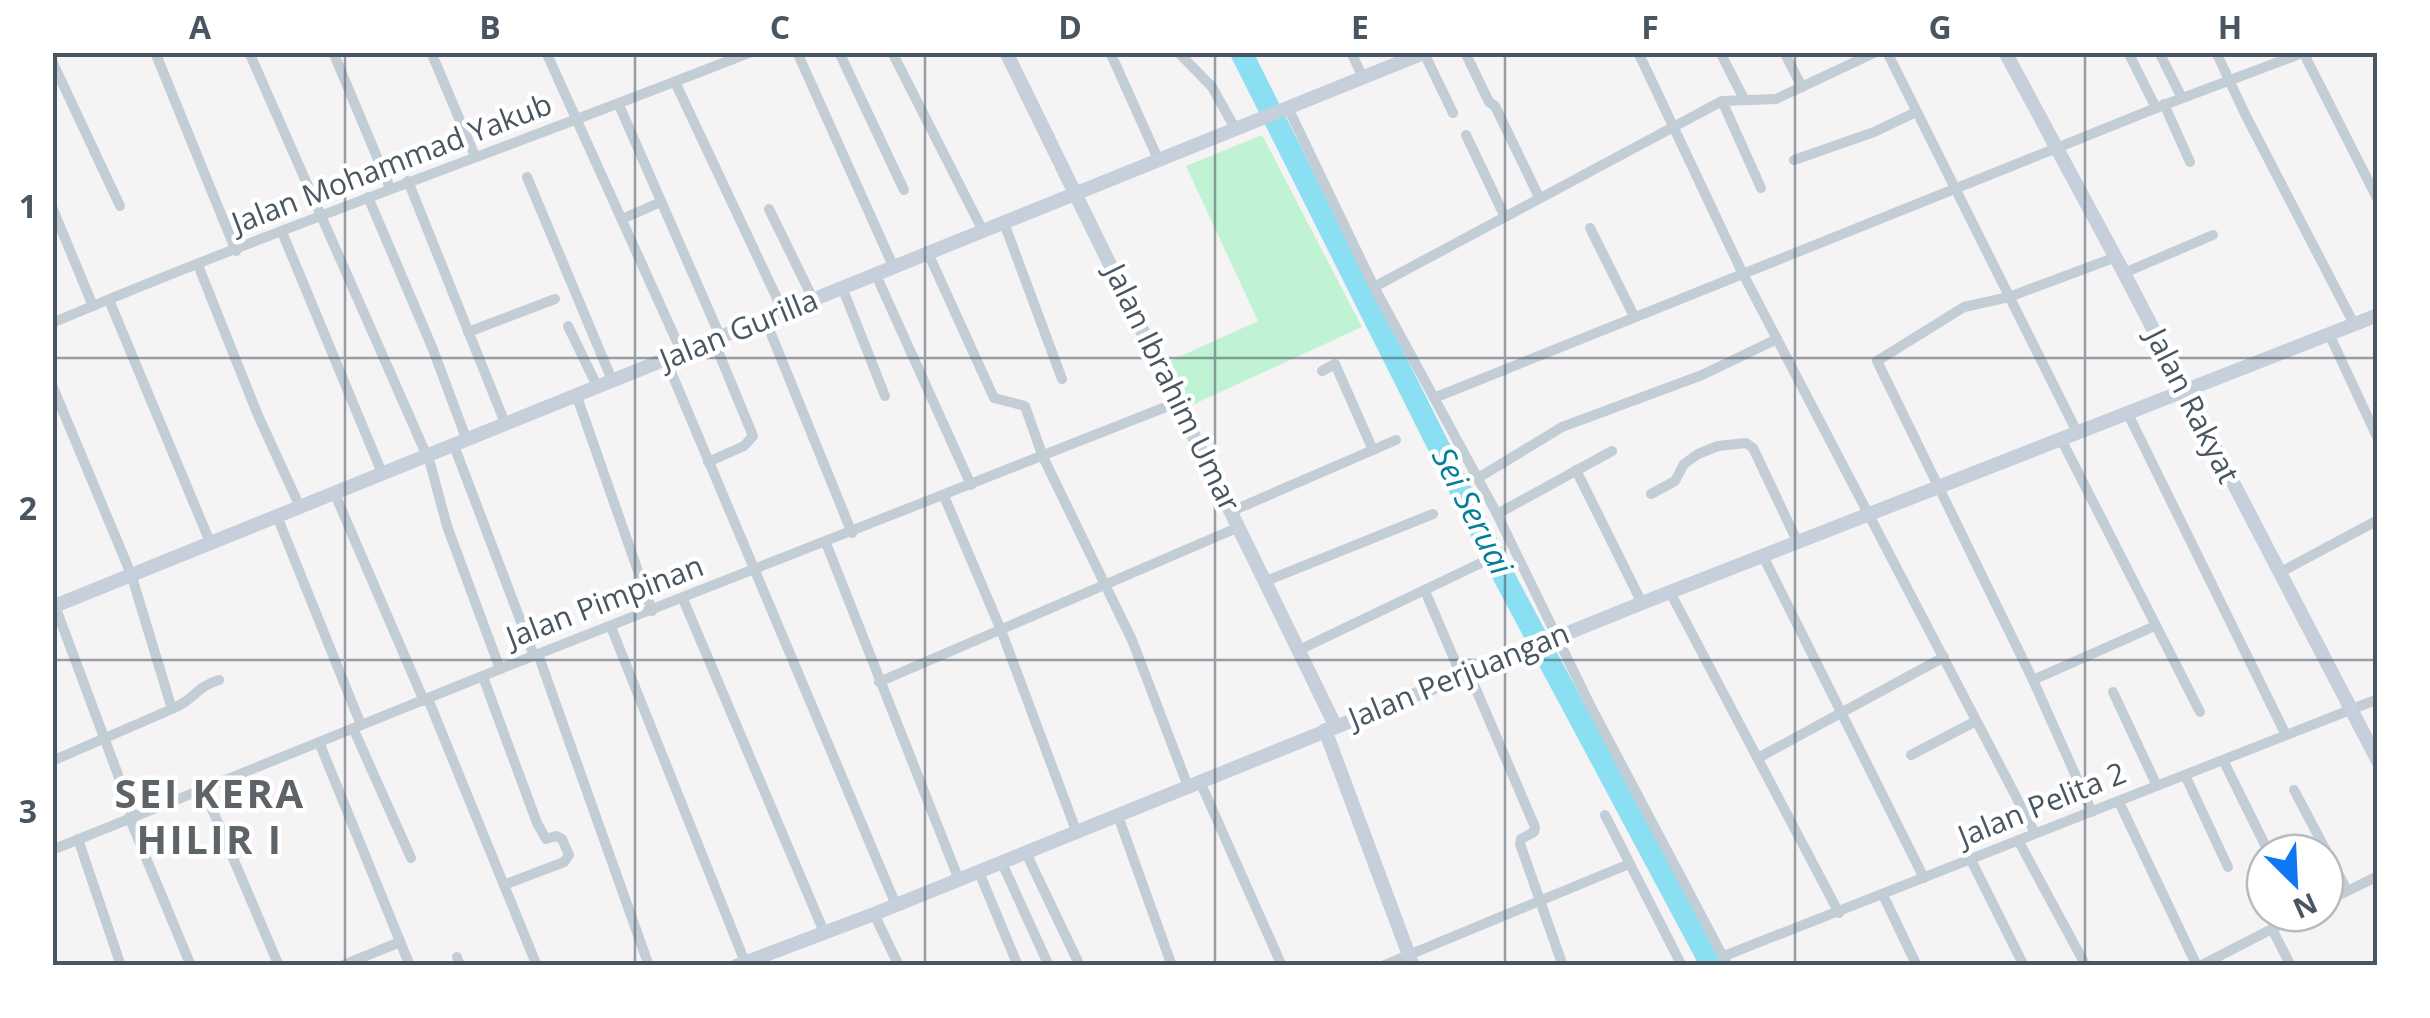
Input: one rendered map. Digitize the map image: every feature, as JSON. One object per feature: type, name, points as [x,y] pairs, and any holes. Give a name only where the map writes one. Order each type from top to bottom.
[{"type":"street","points":[[154,52],[236,251]]},
{"type":"street","points":[[249,52],[426,455],[500,669]]},
{"type":"street","points":[[333,52],[390,188]]},
{"type":"street","points":[[431,52],[475,156]]},
{"type":"street","points":[[546,52],[682,353]]},
{"type":"street","name":"Jalan Mohammad Yakub","points":[[52,323],[408,181],[618,105],[750,52]]},
{"type":"street","points":[[796,52],[894,268]]},
{"type":"street","points":[[839,52],[904,190]]},
{"type":"street","points":[[892,52],[983,232]]},
{"type":"street","name":"Jalan Ibrahim Umar","points":[[1006,52],[1300,650],[1411,960]]},
{"type":"street","points":[[1110,52],[1159,160]]},
{"type":"street","points":[[1178,52],[1212,86],[1243,127]]},
{"type":"street","points":[[1351,52],[1363,78]]},
{"type":"street","points":[[1464,52],[1510,134],[1539,197]]},
{"type":"street","points":[[1638,52],[1742,272],[1866,516],[2035,833]]},
{"type":"street","points":[[1720,52],[1744,99]]},
{"type":"street","points":[[1784,52],[1802,87]]},
{"type":"street","points":[[1374,287],[1722,101],[1776,99],[1876,52]]},
{"type":"street","points":[[1887,52],[2077,432]]},
{"type":"street","name":"Jalan Rakyat","points":[[2006,52],[2378,761]]},
{"type":"street","points":[[2128,52],[2190,162]]},
{"type":"street","points":[[2159,52],[2182,98]]},
{"type":"street","points":[[2216,52],[2354,324]]},
{"type":"street","points":[[1424,53],[1453,113]]},
{"type":"street","name":"Jalan Gurilla","points":[[54,607],[1424,53]]},
{"type":"street","points":[[1434,398],[2160,106],[2304,53],[2378,200]]},
{"type":"street","points":[[52,60],[120,206]]},
{"type":"street","points":[[675,82],[784,312]]},
{"type":"street","points":[[1722,101],[1761,188]]},
{"type":"street","points":[[618,105],[717,338],[753,436],[744,446],[708,462]]},
{"type":"street","points":[[1284,110],[1726,961]]},
{"type":"street","points":[[1794,160],[1874,132],[1916,112]]},
{"type":"street","points":[[1466,135],[1504,216]]},
{"type":"street","points":[[526,176],[612,380]]},
{"type":"street","points":[[408,181],[505,422]]},
{"type":"street","points":[[368,197],[445,378],[460,441],[649,966]]},
{"type":"street","points":[[622,218],[661,202]]},
{"type":"street","points":[[52,207],[93,306]]},
{"type":"street","points":[[769,209],[813,299]]},
{"type":"street","points":[[1004,223],[1062,379]]},
{"type":"street","points":[[1590,228],[1634,316]]},
{"type":"street","points":[[282,232],[382,472]]},
{"type":"street","points":[[2124,273],[2213,235]]},
{"type":"street","points":[[928,254],[994,398],[1025,406],[1044,457],[1282,966]]},
{"type":"street","points":[[2092,812],[2033,680],[1877,361],[1964,307],[2009,297],[2116,258]]},
{"type":"street","points":[[198,265],[256,413],[300,506]]},
{"type":"street","points":[[876,275],[971,485]]},
{"type":"street","points":[[842,287],[885,396]]},
{"type":"street","points":[[468,332],[555,299]]},
{"type":"street","points":[[109,300],[210,542]]},
{"type":"street","name":"Jalan Perjuangan","points":[[741,964],[896,906],[1642,603],[2378,314]]},
{"type":"street","points":[[765,319],[852,532]]},
{"type":"street","points":[[568,326],[596,386]]},
{"type":"street","points":[[2329,334],[2378,439]]},
{"type":"street","points":[[1478,478],[1562,427],[1702,375],[1777,339]]},
{"type":"street","points":[[666,360],[896,906]]},
{"type":"street","points":[[1322,371],[1335,364],[1373,450]]},
{"type":"street","points":[[52,385],[131,574],[172,709]]},
{"type":"street","points":[[576,394],[652,612]]},
{"type":"street","name":"Jalan Pimpinan","points":[[52,850],[1176,403]]},
{"type":"street","points":[[2128,412],[2286,735]]},
{"type":"street","points":[[2061,438],[2200,712]]},
{"type":"street","points":[[1232,512],[1396,440]]},
{"type":"street","points":[[1652,494],[1675,480],[1684,464],[1698,454],[1718,446],[1746,443],[1752,448],[1798,543]]},
{"type":"street","points":[[1496,514],[1612,452]]},
{"type":"street","points":[[1576,470],[1642,603]]},
{"type":"street","points":[[334,492],[537,966]]},
{"type":"street","points":[[944,496],[1002,630],[1077,833]]},
{"type":"street","points":[[1266,582],[1433,514]]},
{"type":"street","points":[[276,516],[412,858]]},
{"type":"street","points":[[2279,573],[2378,520]]},
{"type":"street","points":[[879,682],[1239,526]]},
{"type":"street","points":[[826,543],[958,880]]},
{"type":"street","points":[[1763,556],[1924,878]]},
{"type":"street","points":[[1300,650],[1480,563]]},
{"type":"street","points":[[1426,591],[1535,827],[1520,842],[1563,966]]},
{"type":"street","points":[[1670,592],[1839,913]]},
{"type":"street","points":[[683,599],[824,932]]},
{"type":"street","points":[[54,607],[190,966]]},
{"type":"street","points":[[2033,680],[2155,626]]},
{"type":"street","points":[[611,627],[741,964]]},
{"type":"street","points":[[1758,758],[1944,657]]},
{"type":"street","points":[[482,677],[536,823],[546,839],[560,836],[569,855],[564,862],[504,886]]},
{"type":"street","points":[[52,761],[106,741],[193,700],[202,686],[219,680]]},
{"type":"street","points":[[2114,692],[2157,786]]},
{"type":"street","name":"Jalan Pelita 2","points":[[1726,961],[2035,833],[2378,698]]},
{"type":"street","points":[[1911,755],[1976,721]]},
{"type":"street","points":[[319,742],[410,966]]},
{"type":"street","points":[[2222,760],[2259,833]]},
{"type":"street","points":[[2184,775],[2228,867]]},
{"type":"street","points":[[204,790],[279,966]]},
{"type":"street","points":[[2294,790],[2347,890],[2378,876]]},
{"type":"street","points":[[2120,802],[2199,966],[2264,933]]},
{"type":"street","points":[[1118,816],[1172,966]]},
{"type":"street","points":[[1606,816],[1681,963],[1666,966]]},
{"type":"street","points":[[78,839],[122,966]]},
{"type":"street","points":[[2018,840],[2086,966]]},
{"type":"street","points":[[1026,853],[1080,966]]},
{"type":"street","points":[[1972,860],[2024,966]]},
{"type":"street","points":[[1002,863],[1049,966]]},
{"type":"street","points":[[1382,966],[1411,960],[1629,864]]},
{"type":"street","points":[[979,872],[1018,966]]},
{"type":"street","points":[[1882,895],[1917,966]]},
{"type":"street","points":[[874,914],[899,966]]},
{"type":"street","points":[[2274,933],[2291,966]]},
{"type":"street","points":[[342,966],[400,942]]},
{"type":"green space","points":[[1262,135],[1362,327],[1190,406],[1170,361],[1258,321],[1186,166]]},
{"type":"waterway","name":"Sei Seruai","points":[[1241,52],[1501,571],[1712,966]]},
{"type":"district","name":"SEI KERA HILIR I","points":[[210,817]]}]
